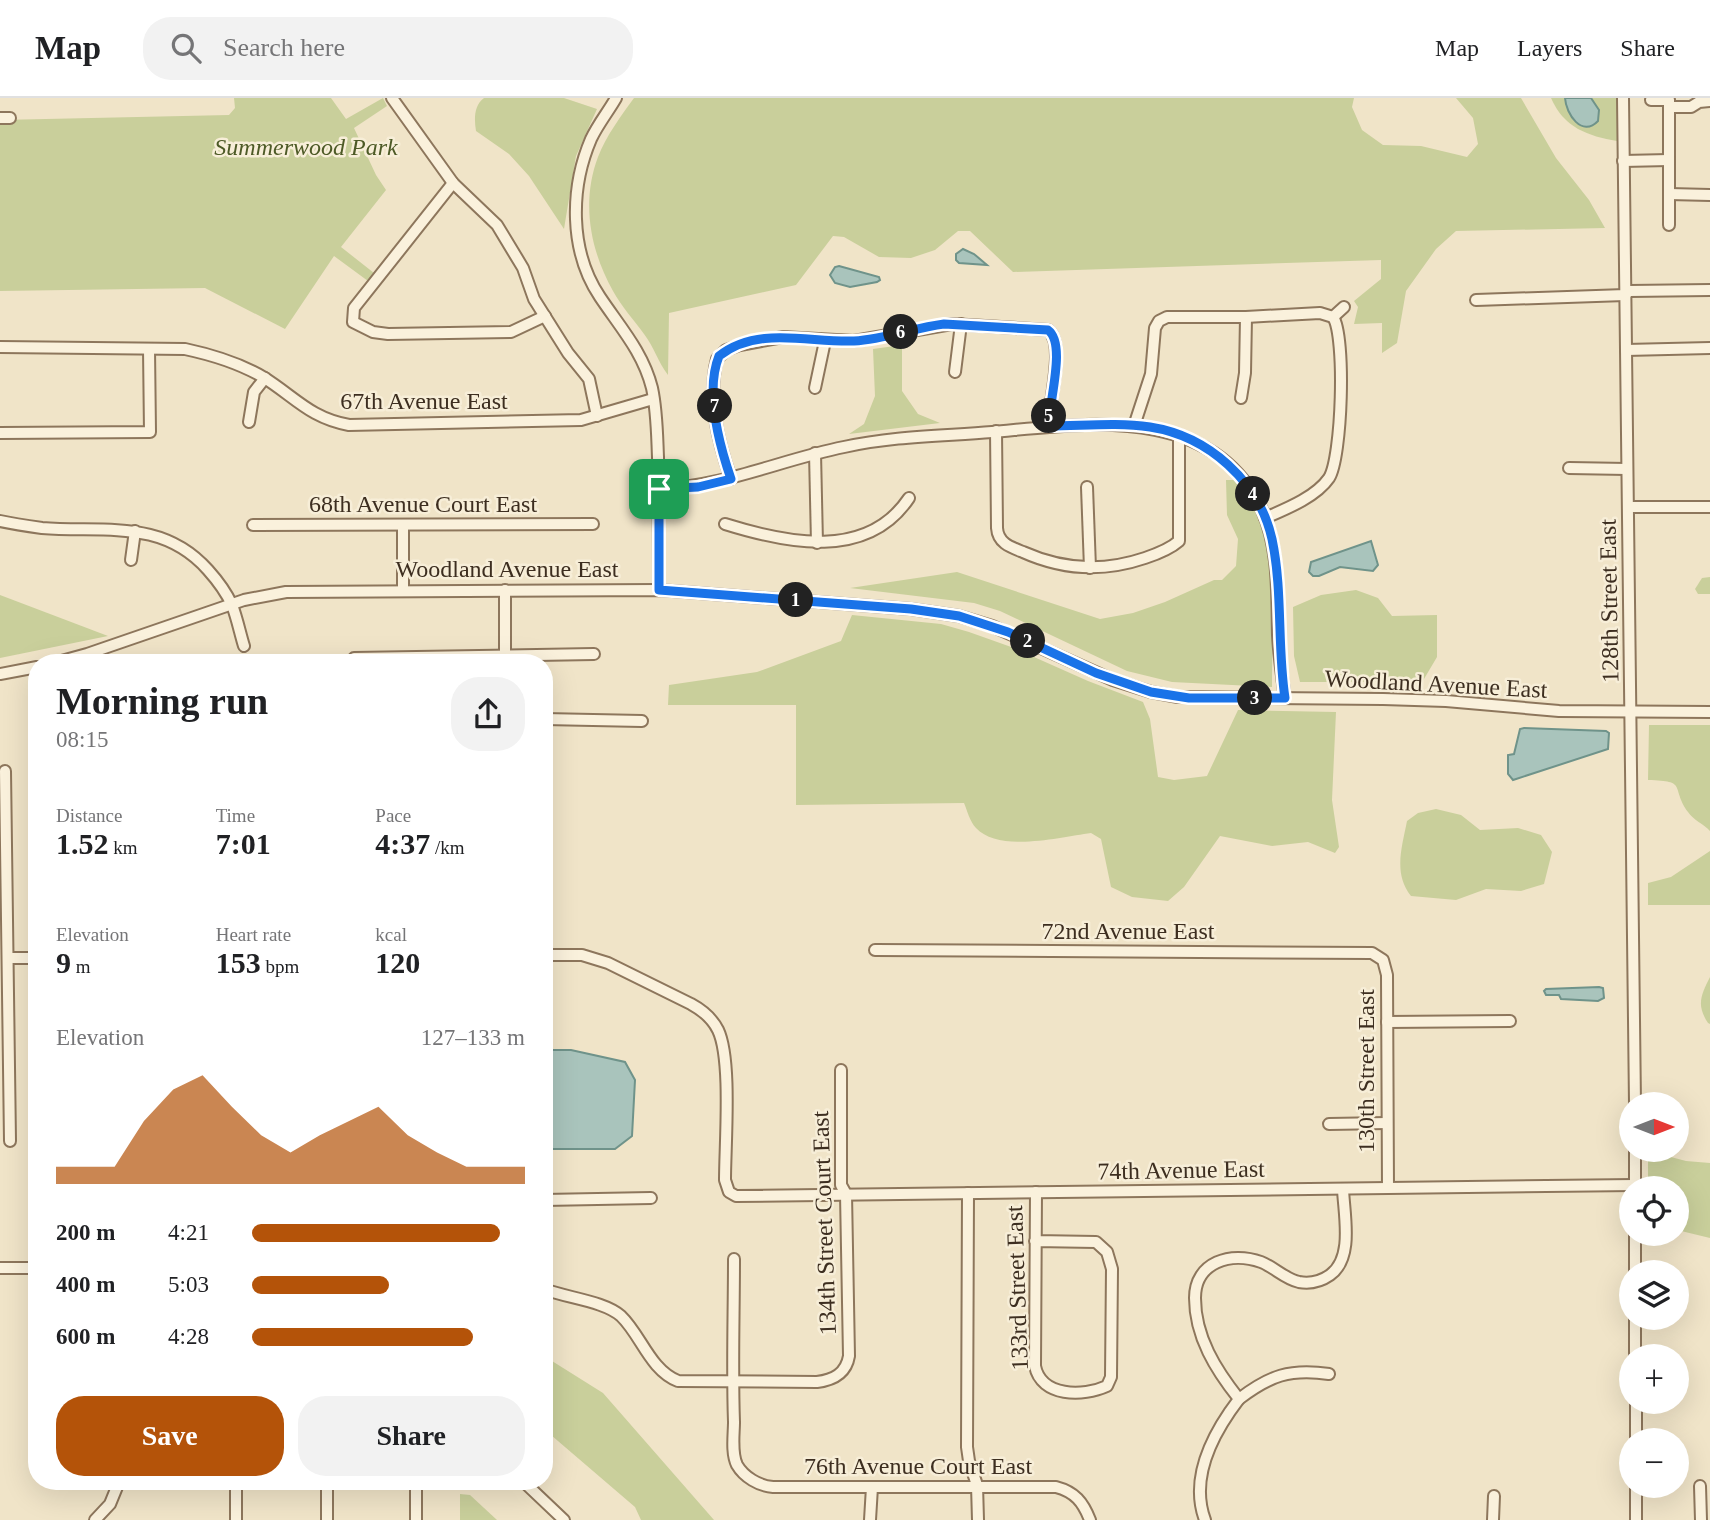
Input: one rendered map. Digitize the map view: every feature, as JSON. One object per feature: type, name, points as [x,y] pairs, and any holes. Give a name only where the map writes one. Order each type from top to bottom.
[{"type":"street","points":[[392,98],[453,183],[497,225],[523,268],[534,299],[589,379],[597,416]]},
{"type":"street","points":[[617,98],[592,137],[581,169],[576,206],[578,243],[597,294],[637,348],[653,398],[657,424],[659,590]]},
{"type":"street","name":"128th Street East","points":[[1623,98],[1635,1092]]},
{"type":"street","points":[[1651,100],[1669,100],[1669,225]]},
{"type":"street","points":[[1669,107],[1691,107],[1699,102],[1710,102]]},
{"type":"street","points":[[1623,161],[1669,160]]},
{"type":"street","points":[[453,183],[354,308],[353,322],[373,332],[388,334],[511,332],[545,316]]},
{"type":"street","points":[[1669,194],[1710,195]]},
{"type":"street","points":[[1476,300],[1625,295],[1629,291],[1710,290]]},
{"type":"street","points":[[1333,317],[1343,307]]},
{"type":"street","points":[[1134,426],[1151,374],[1157,323],[1167,317],[1320,313],[1333,317],[1340,337],[1340,420],[1335,462],[1329,477],[1301,501],[1265,518]]},
{"type":"street","points":[[1241,398],[1245,373],[1246,317]]},
{"type":"street","points":[[731,479],[716,427],[715,366],[719,356],[740,345],[770,338],[861,340],[935,325],[961,324],[1041,328],[1052,333],[1057,348],[1049,426]]},
{"type":"street","points":[[955,372],[961,324]]},
{"type":"street","points":[[815,388],[825,341]]},
{"type":"street","name":"67th Avenue East","points":[[0,347],[185,349],[205,353],[265,378],[311,412],[329,421],[349,425],[581,420],[653,398]]},
{"type":"street","points":[[1626,350],[1710,348]]},
{"type":"street","points":[[0,433],[150,432],[149,349]]},
{"type":"street","points":[[249,422],[254,392],[265,378]]},
{"type":"street","points":[[659,489],[698,487],[815,453],[886,440],[1049,426],[1134,426],[1179,435],[1203,446],[1223,460],[1249,487],[1265,518],[1272,539],[1276,572],[1279,650],[1285,698]]},
{"type":"street","points":[[996,431],[998,535],[1003,543],[1040,559],[1090,568],[1124,565],[1178,543],[1179,435]]},
{"type":"street","points":[[815,453],[817,542]]},
{"type":"street","points":[[1569,468],[1627,468]]},
{"type":"street","points":[[1087,487],[1090,568]]},
{"type":"street","points":[[725,524],[773,538],[817,542],[850,537],[883,526],[900,511],[909,498]]},
{"type":"street","points":[[1629,507],[1710,507]]},
{"type":"street","points":[[0,521],[44,528],[135,531],[153,535],[187,551],[214,577],[231,604],[244,646]]},
{"type":"street","name":"68th Avenue Court East","points":[[253,525],[593,524]]},
{"type":"street","points":[[403,525],[403,590]]},
{"type":"street","points":[[131,560],[135,531]]},
{"type":"street","points":[[505,590],[505,654]]},
{"type":"street","name":"Woodland Avenue East","points":[[87,654],[231,604],[286,592],[659,590],[911,609],[959,616],[1008,632],[1096,673],[1151,692],[1189,698],[1429,700],[1528,710],[1710,712]]},
{"type":"street","points":[[553,654],[594,654]]},
{"type":"street","points":[[0,674],[28,669]]},
{"type":"street","points":[[553,719],[642,721]]},
{"type":"street","points":[[5,771],[10,1141]]},
{"type":"street","name":"72nd Avenue East","points":[[875,950],[1350,952],[1372,953],[1379,957]]},
{"type":"street","name":"74th Avenue East","points":[[553,954],[582,955],[608,962],[691,1004],[708,1017],[718,1031],[724,1054],[725,1180],[729,1192],[736,1196],[1388,1187],[1619,1187]]},
{"type":"street","name":"130th Street East","points":[[1379,957],[1387,975],[1388,1187]]},
{"type":"street","points":[[9,958],[28,958]]},
{"type":"street","points":[[1387,1022],[1510,1021]]},
{"type":"street","name":"134th Street Court East","points":[[733,1382],[817,1382],[832,1379],[846,1367],[849,1356],[846,1194],[841,1185],[841,1070]]},
{"type":"street","points":[[1329,1124],[1387,1123]]},
{"type":"street","points":[[1239,1399],[1213,1363],[1199,1328],[1195,1297],[1197,1282],[1204,1270],[1216,1262],[1234,1258],[1258,1261],[1297,1282],[1309,1283],[1326,1278],[1336,1270],[1344,1256],[1343,1189]]},
{"type":"street","name":"133rd Street East","points":[[1035,1241],[1096,1242],[1103,1246],[1110,1258],[1110,1383],[1107,1386],[1093,1391],[1063,1392],[1048,1388],[1041,1382],[1035,1366],[1035,1241],[1036,1192]]},
{"type":"street","points":[[968,1193],[967,1447],[977,1485],[978,1520]]},
{"type":"street","points":[[553,1200],[651,1198]]},
{"type":"street","points":[[553,1292],[603,1305],[614,1311],[631,1327],[649,1354],[671,1378],[733,1382],[734,1259]]},
{"type":"street","points":[[0,1268],[28,1268]]},
{"type":"street","points":[[1205,1520],[1199,1494],[1208,1451],[1224,1419],[1239,1399],[1273,1377],[1290,1373],[1329,1374]]},
{"type":"street","name":"76th Avenue Court East","points":[[733,1382],[736,1463],[762,1485],[1056,1487],[1073,1493],[1085,1508],[1090,1520]]},
{"type":"street","points":[[1700,1486],[1701,1520]]},
{"type":"street","points":[[870,1520],[872,1487]]},
{"type":"street","points":[[95,1520],[110,1504],[116,1490]]},
{"type":"street","points":[[236,1490],[236,1520]]},
{"type":"street","points":[[327,1490],[327,1520]]},
{"type":"street","points":[[416,1490],[416,1520]]},
{"type":"street","points":[[532,1490],[564,1520]]},
{"type":"street","points":[[1493,1520],[1494,1496]]},
{"type":"street","points":[[1636,1498],[1636,1520]]},
{"type":"green space","name":"Summerwood Park","points":[[234,98],[331,98],[346,119],[383,98],[387,106],[354,128],[386,190],[341,247],[374,273],[368,281],[334,256],[285,329],[205,288],[0,291],[0,120],[229,115],[235,108]]},
{"type":"green space","points":[[484,98],[564,98],[597,109],[576,156],[564,229],[529,176],[509,154],[476,131],[475,113]]},
{"type":"green space","points":[[634,98],[1354,98],[1352,107],[1362,130],[1383,145],[1421,146],[1467,157],[1478,144],[1473,118],[1456,98],[1521,98],[1556,158],[1589,200],[1605,228],[1456,231],[1436,249],[1406,291],[1397,343],[1382,353],[1382,323],[1354,324],[1358,307],[1354,301],[1381,279],[1381,260],[1013,272],[970,231],[958,231],[935,250],[911,258],[879,257],[844,237],[833,236],[796,285],[669,313],[668,375],[647,339],[613,291],[599,259],[590,225],[590,191],[598,157],[609,134]]},
{"type":"green space","points":[[1551,98],[1617,98],[1617,141],[1578,129],[1563,117]]},
{"type":"green space","points":[[902,345],[902,391],[918,414],[940,423],[849,434],[864,424],[875,396],[873,349]]},
{"type":"green space","points":[[1226,480],[1237,480],[1249,496],[1258,512],[1264,533],[1271,577],[1272,687],[1172,682],[1127,671],[1000,611],[974,603],[850,588],[957,572],[1100,619],[1133,613],[1214,580],[1222,580],[1236,566],[1238,539],[1227,515]]},
{"type":"green space","points":[[1710,577],[1710,594],[1698,594],[1695,589],[1702,578]]},
{"type":"green space","points":[[1356,590],[1378,598],[1392,616],[1437,615],[1437,657],[1421,684],[1300,682],[1294,656],[1293,607],[1321,595]]},
{"type":"green space","points":[[0,595],[108,636],[0,658]]},
{"type":"green space","points":[[852,615],[941,624],[969,632],[1143,702],[1150,719],[1158,777],[1174,780],[1207,776],[1238,710],[1336,712],[1332,800],[1339,847],[1335,853],[1308,842],[1272,846],[1220,836],[1184,887],[1168,901],[1132,897],[1111,887],[1101,839],[1091,833],[1047,840],[999,840],[986,836],[976,828],[964,803],[796,805],[796,705],[668,705],[669,685],[757,672],[841,641]]},
{"type":"green space","points":[[1649,725],[1710,725],[1710,831],[1690,815],[1674,784],[1648,780]]},
{"type":"green space","points":[[1436,809],[1461,815],[1480,830],[1518,828],[1541,835],[1552,852],[1544,884],[1521,891],[1486,889],[1456,900],[1411,896],[1402,879],[1400,860],[1407,821],[1418,813]]},
{"type":"green space","points":[[1710,851],[1710,905],[1648,905],[1648,883],[1671,877]]},
{"type":"green space","points":[[1710,977],[1710,1024],[1704,1017],[1701,1005],[1702,995]]},
{"type":"green space","points":[[1648,1162],[1710,1163],[1710,1238],[1689,1233],[1689,1176],[1648,1176]]},
{"type":"green space","points":[[553,1362],[603,1393],[714,1520],[641,1520],[635,1507],[553,1437]]},
{"type":"green space","points":[[460,1494],[470,1495],[497,1520],[460,1520]]},
{"type":"water","points":[[1565,98],[1591,98],[1599,110],[1598,121],[1586,127],[1576,122],[1568,111]]},
{"type":"water","points":[[963,249],[987,265],[959,263],[956,254]]},
{"type":"water","points":[[835,267],[879,277],[880,280],[850,287],[835,283],[830,275]]},
{"type":"water","points":[[1371,541],[1378,565],[1373,571],[1340,567],[1319,576],[1313,576],[1309,572],[1311,562]]},
{"type":"water","points":[[1520,729],[1606,731],[1609,733],[1608,749],[1513,780],[1508,774],[1508,755],[1514,754]]},
{"type":"water","points":[[1603,988],[1604,998],[1598,1001],[1561,999],[1559,995],[1546,995],[1544,991],[1546,989]]},
{"type":"water","points":[[553,1050],[571,1050],[625,1062],[635,1080],[632,1136],[615,1149],[553,1149]]},
{"type":"route","points":[[944,324],[1048,330],[1054,335],[1057,348],[1049,426],[1134,426],[1179,435],[1213,452],[1249,487],[1262,510],[1272,539],[1285,698],[1189,698],[1133,688],[1008,632],[959,616],[911,609],[659,590],[659,489],[698,487],[731,479],[719,444],[715,413],[715,366],[719,356],[726,350],[783,337],[825,341],[869,340],[944,324]]}]
